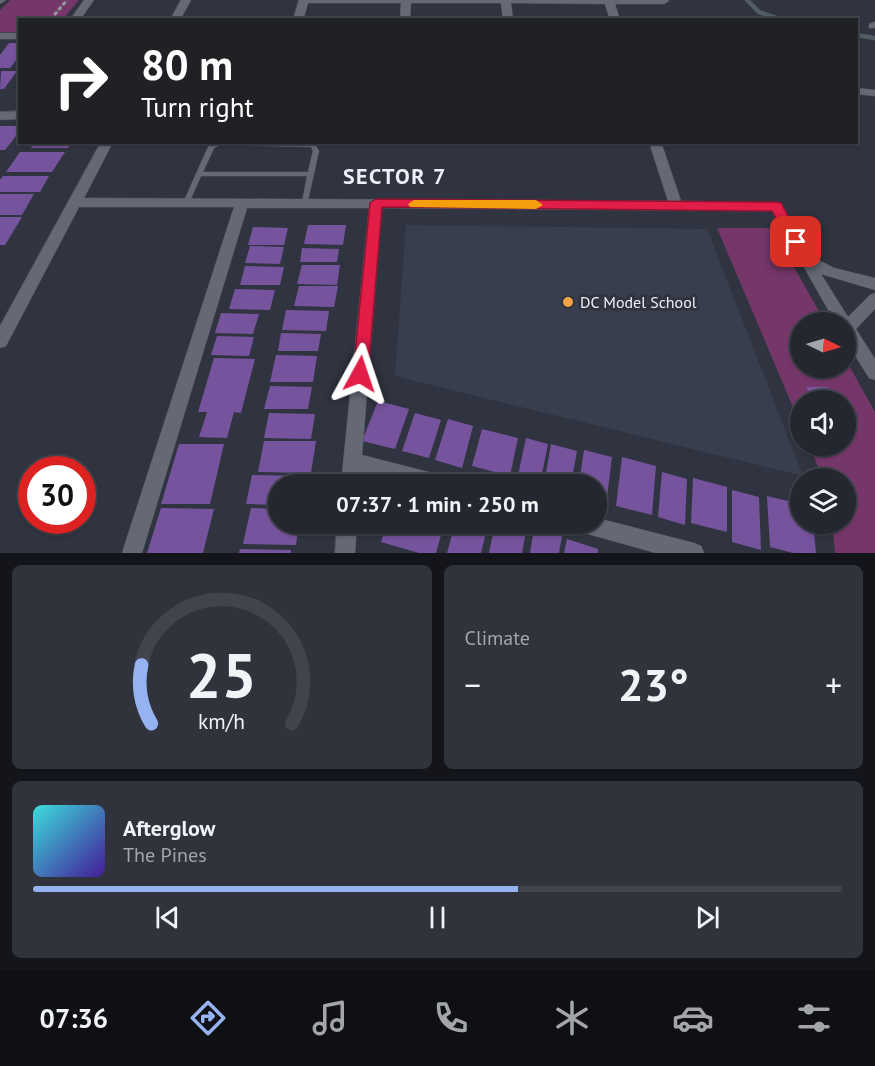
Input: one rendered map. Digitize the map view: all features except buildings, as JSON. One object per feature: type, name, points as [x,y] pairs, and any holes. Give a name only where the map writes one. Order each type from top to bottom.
[{"type":"street","points":[[76,18],[88,0]]},
{"type":"street","points":[[176,18],[186,0]]},
{"type":"street","points":[[299,18],[304,0],[664,1]]},
{"type":"street","points":[[405,18],[406,1]]},
{"type":"street","points":[[506,1],[508,18]]},
{"type":"street","points":[[609,1],[614,18]]},
{"type":"street","points":[[0,36],[18,36]]},
{"type":"street","points":[[858,91],[874,95]]},
{"type":"street","points":[[0,116],[18,115]]},
{"type":"street","points":[[0,341],[106,144]]},
{"type":"street","points":[[656,144],[676,206]]},
{"type":"street","points":[[76,202],[776,206],[837,312]]},
{"type":"street","points":[[132,553],[242,203]]},
{"type":"street","points":[[351,474],[376,203]]},
{"type":"street","points":[[806,260],[830,272],[875,284]]},
{"type":"street","points":[[856,317],[875,299]]},
{"type":"street","points":[[856,343],[875,372]]},
{"type":"street","points":[[352,461],[402,474]]},
{"type":"street","points":[[607,530],[694,553]]},
{"type":"street","points":[[345,553],[346,534]]},
{"type":"lane","points":[[186,203],[211,147],[218,144]]},
{"type":"lane","points":[[266,144],[313,145],[316,151],[305,203]]},
{"type":"lane","points":[[199,174],[311,174]]},
{"type":"path","points":[[52,18],[67,0]]},
{"type":"shaded area","points":[[10,0],[79,0],[64,18],[18,18],[18,32],[0,32],[0,10]]},
{"type":"shaded area","name":"DC Model School","points":[[406,225],[707,229],[790,443],[790,456],[795,456],[800,468],[790,468],[790,473],[395,376]]},
{"type":"shaded area","points":[[717,228],[772,228],[819,312],[790,312],[790,378],[856,378],[875,412],[875,553],[835,553],[833,534],[856,534],[856,468],[819,468],[813,456],[856,456],[856,390],[790,390],[790,400]]},
{"type":"waterway","points":[[747,0],[759,12],[776,18]]},
{"type":"waterway","points":[[858,35],[875,38]]},
{"type":"slow traffic","points":[[414,204],[536,205]]},
{"type":"place","name":"DC Model School","points":[[568,302]]},
{"type":"district","name":"SECTOR 7","points":[[395,176]]},
{"type":"route","points":[[360,374],[376,203],[776,206],[796,242]]}]
